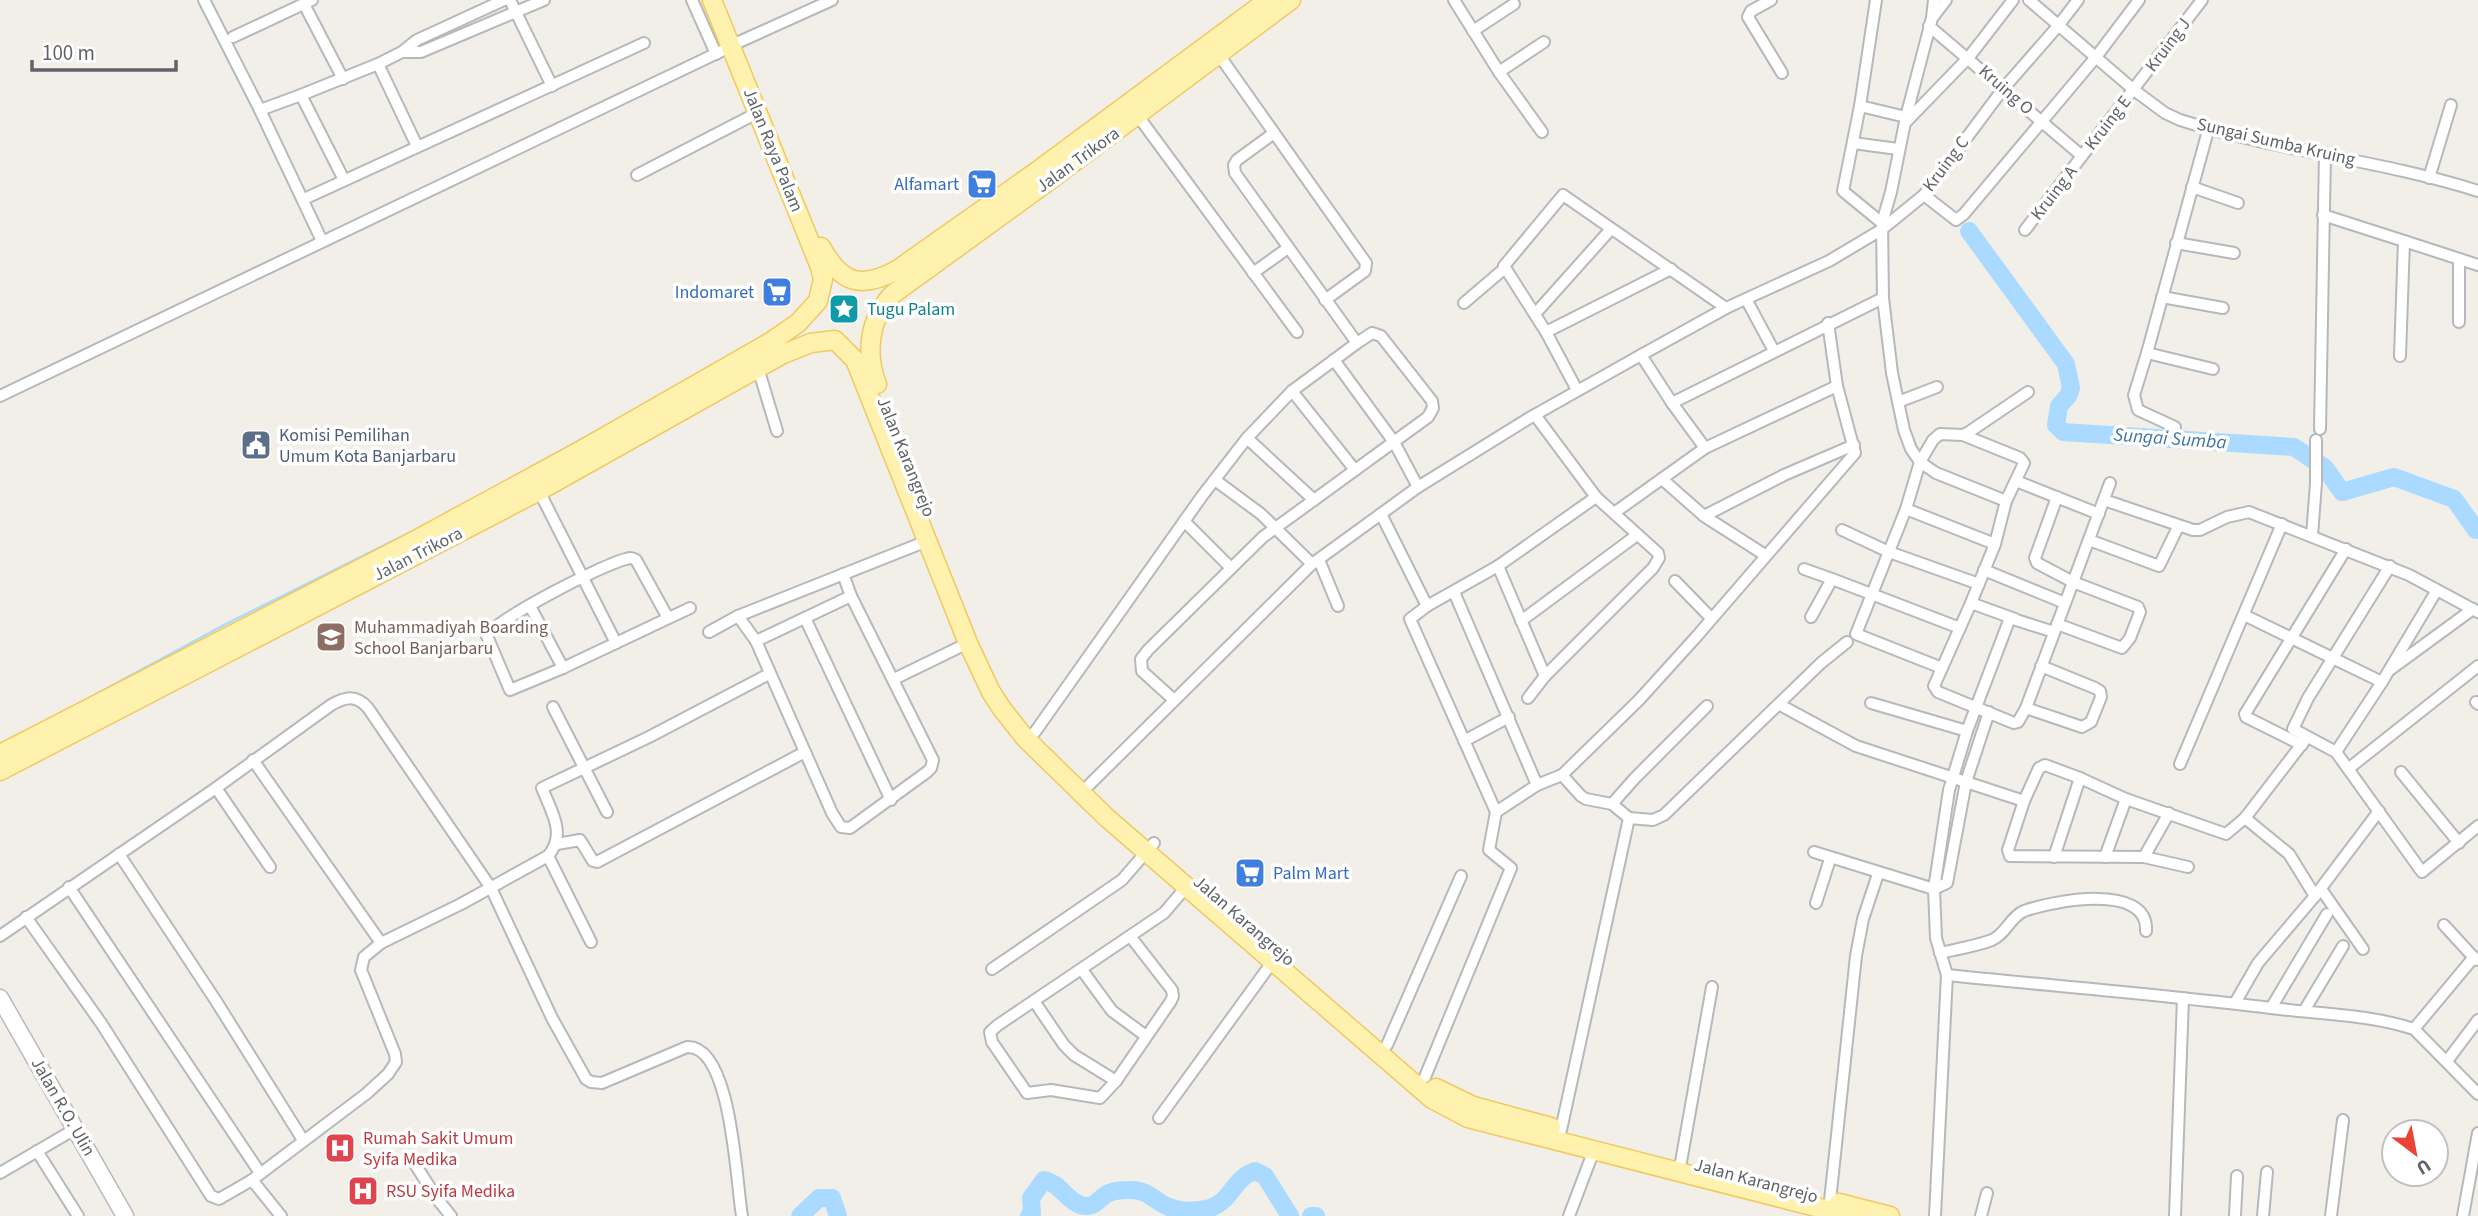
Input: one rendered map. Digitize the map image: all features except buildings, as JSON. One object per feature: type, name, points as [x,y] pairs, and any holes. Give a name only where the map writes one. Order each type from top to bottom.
[{"type":"main road","name":"Jalan Raya Palam","points":[[712,0],[820,267],[822,279],[818,301]]},
{"type":"main road","name":"Jalan Raya Palam","points":[[721,0],[729,47],[821,247],[836,270],[854,281]]},
{"type":"main road","name":"Jalan Trikora","points":[[854,281],[875,281],[906,264],[1268,0]]},
{"type":"main road","name":"Jalan Trikora","points":[[874,326],[886,301],[901,287],[1138,116],[1291,0]]},
{"type":"main road","points":[[854,281],[870,291],[875,299],[877,308],[874,326],[853,342],[835,340],[827,335],[817,320],[818,301],[828,287],[836,282],[854,281]]},
{"type":"main road","name":"Jalan Trikora","points":[[0,771],[166,676],[632,421],[788,331],[818,301]]},
{"type":"main road","name":"Jalan Karangrejo","points":[[874,326],[869,346],[873,374],[975,635],[999,687],[1035,732],[1187,886],[1273,961],[1387,1045],[1437,1089],[1473,1105],[1561,1130],[1628,1153],[1851,1216]]},
{"type":"main road","name":"Jalan Trikora","points":[[0,754],[166,676],[539,491],[796,348],[835,340]]},
{"type":"main road","name":"Jalan Karangrejo","points":[[835,340],[855,359],[968,643],[995,700],[1025,738],[1106,817],[1150,847],[1333,1005],[1432,1099],[1468,1118],[1594,1150],[1681,1162],[1889,1216]]},
{"type":"main road","name":"Jalan R.O. Ulin","points":[[0,998],[125,1216]]},
{"type":"street","points":[[204,0],[304,199],[322,241]]},
{"type":"street","points":[[260,110],[377,64],[402,52],[416,40],[504,0]]},
{"type":"street","points":[[510,0],[552,86]]},
{"type":"street","points":[[402,52],[421,52],[544,0]]},
{"type":"street","points":[[692,0],[729,47]]},
{"type":"street","points":[[0,396],[832,0]]},
{"type":"street","points":[[1454,0],[1499,72],[1542,132]]},
{"type":"street","points":[[1771,0],[1751,11],[1748,17],[1782,73]]},
{"type":"street","points":[[1876,0],[1860,106],[1843,191],[1881,227]]},
{"type":"street","points":[[1934,0],[1881,227],[1884,246],[1883,298],[1892,373],[1904,430],[1911,449],[1920,462],[1936,473],[2006,501]]},
{"type":"street","points":[[1931,22],[1946,0]]},
{"type":"street","points":[[1906,120],[1969,57],[2013,0]]},
{"type":"street","name":"Sungai Sumba Kruing","points":[[2029,0],[2134,90],[2165,113],[2275,146],[2325,153],[2478,191]]},
{"type":"street","name":"Kruing C","points":[[1089,785],[1315,562],[1418,487],[1577,390],[1726,308],[1829,261],[1924,195],[2003,89],[2078,0]]},
{"type":"street","points":[[1924,195],[1956,220],[1964,214],[2096,57],[2140,0]]},
{"type":"street","name":"Kruing J","points":[[2134,90],[2202,0]]},
{"type":"street","points":[[233,37],[308,2],[343,79]]},
{"type":"street","points":[[1473,32],[1514,4]]},
{"type":"street","name":"Kruing O","points":[[1931,22],[2003,89],[2082,156]]},
{"type":"street","points":[[1499,72],[1544,42]]},
{"type":"street","points":[[304,199],[644,43]]},
{"type":"street","points":[[1219,55],[1366,263],[1365,271],[1325,300]]},
{"type":"street","points":[[377,64],[417,146]]},
{"type":"street","name":"Kruing E","points":[[2082,156],[2134,90]]},
{"type":"street","points":[[301,95],[344,180]]},
{"type":"street","points":[[2429,178],[2451,105]]},
{"type":"street","points":[[1860,106],[1906,120]]},
{"type":"street","points":[[637,175],[757,113]]},
{"type":"street","points":[[1138,116],[1297,332]]},
{"type":"street","points":[[2175,427],[2138,410],[2134,395],[2208,127]]},
{"type":"street","points":[[1274,133],[1237,160],[1234,170],[1357,343]]},
{"type":"street","points":[[1853,143],[1898,149]]},
{"type":"street","points":[[2312,536],[2318,434],[2325,153]]},
{"type":"street","name":"Kruing A","points":[[2025,230],[2082,156]]},
{"type":"street","points":[[2192,187],[2238,203]]},
{"type":"street","points":[[1577,390],[1504,263],[1563,195],[1726,308]]},
{"type":"street","points":[[2323,215],[2478,265]]},
{"type":"street","points":[[1535,314],[1611,229]]},
{"type":"street","points":[[2400,356],[2404,241]]},
{"type":"street","points":[[2176,243],[2234,253]]},
{"type":"street","points":[[1253,273],[1288,248]]},
{"type":"street","points":[[2459,259],[2459,322]]},
{"type":"street","points":[[1464,303],[1505,268]]},
{"type":"street","points":[[1546,332],[1671,269]]},
{"type":"street","points":[[2162,297],[2223,308]]},
{"type":"street","points":[[1672,403],[1828,323],[1883,298]]},
{"type":"street","points":[[1746,299],[1774,351]]},
{"type":"street","points":[[1496,812],[1537,785],[1562,775],[1639,700],[1852,458],[1855,453],[1854,445],[1837,386],[1828,323]]},
{"type":"street","points":[[1035,732],[1184,521],[1247,438],[1292,391],[1372,333],[1379,334],[1432,401],[1433,408],[1428,416],[1394,442],[1275,527],[1141,659],[1142,671],[1174,700]]},
{"type":"street","points":[[2147,354],[2213,369]]},
{"type":"street","points":[[1641,355],[1706,448]]},
{"type":"street","points":[[1334,359],[1394,442],[1418,487]]},
{"type":"street","points":[[758,368],[777,431]]},
{"type":"street","points":[[1614,513],[1706,448],[1837,386]]},
{"type":"street","points":[[1898,402],[1937,387]]},
{"type":"street","points":[[1292,391],[1355,470]]},
{"type":"street","points":[[1963,435],[2028,392]]},
{"type":"street","points":[[1528,698],[1545,676],[1658,562],[1658,553],[1596,497],[1535,415]]},
{"type":"street","points":[[1942,668],[1856,634],[1906,509],[1920,462],[1937,435],[1963,435],[2023,460],[2023,466],[2006,501],[1995,544],[1971,603],[1936,682],[1935,690],[2014,723],[2018,722],[2026,708],[2110,483]]},
{"type":"street","points":[[1247,438],[1314,500]]},
{"type":"street","points":[[1704,516],[1784,475],[1854,445]]},
{"type":"street","points":[[1215,480],[1315,562],[1338,606]]},
{"type":"street","points":[[1662,480],[1704,516],[1765,555]]},
{"type":"street","points":[[2016,481],[2099,514]]},
{"type":"street","points":[[539,491],[616,643]]},
{"type":"street","points":[[1425,1077],[1511,868],[1488,847],[1496,812],[1412,627],[1412,616],[1498,566],[1596,497]]},
{"type":"street","points":[[1935,1216],[1947,975],[1936,938],[1934,890],[1952,778],[1967,731],[2010,618],[2122,648],[2140,612],[2138,607],[2040,566],[2035,558],[2057,497]]},
{"type":"street","points":[[2104,500],[2178,527],[2200,530],[2227,517],[2249,512],[2390,566],[2476,610],[2384,677]]},
{"type":"street","points":[[1906,509],[1995,544]]},
{"type":"street","points":[[1381,514],[1427,606]]},
{"type":"street","points":[[1184,521],[1231,568]]},
{"type":"street","points":[[2180,764],[2282,524]]},
{"type":"street","points":[[2088,540],[2159,566],[2178,527]]},
{"type":"street","points":[[1842,530],[1889,552],[1979,584]]},
{"type":"street","points":[[1521,621],[1637,535]]},
{"type":"street","points":[[709,632],[738,616],[927,541]]},
{"type":"street","points":[[2346,549],[2245,716],[2304,741],[2336,751],[2422,872],[2478,826]]},
{"type":"street","points":[[668,618],[636,560],[628,558],[583,577],[530,606],[491,629],[486,636],[510,690],[690,608]]},
{"type":"street","points":[[1498,566],[1545,676]]},
{"type":"street","points":[[2304,741],[2293,725],[2390,566]]},
{"type":"street","points":[[1804,569],[1960,628]]},
{"type":"street","points":[[1984,570],[2065,603]]},
{"type":"street","points":[[738,616],[756,641],[832,813],[843,828],[856,825],[931,768],[933,760],[851,596],[843,574]]},
{"type":"street","points":[[1811,617],[1832,579]]},
{"type":"street","points":[[1675,581],[1712,618]]},
{"type":"street","points":[[2336,751],[2437,590]]},
{"type":"street","points":[[1454,592],[1537,785]]},
{"type":"street","points":[[756,641],[851,596]]},
{"type":"street","points":[[1971,603],[2018,621]]},
{"type":"street","points":[[530,606],[563,668]]},
{"type":"street","points":[[2244,615],[2290,639],[2384,677]]},
{"type":"street","points":[[805,618],[891,800]]},
{"type":"street","points":[[1562,775],[1586,799],[1612,804],[1629,818],[1658,819],[1821,663],[1847,642]]},
{"type":"street","points":[[894,679],[968,643]]},
{"type":"street","points":[[2026,708],[2082,727],[2091,722],[2101,697],[2100,691],[2095,688],[2041,666]]},
{"type":"street","points":[[2348,769],[2478,666]]},
{"type":"street","points":[[26,917],[101,1023],[211,1196],[219,1199],[228,1196],[256,1176],[366,1094],[388,1074],[396,1062],[361,970],[364,957],[381,943],[548,856],[557,844],[558,827],[542,788],[649,737],[769,674]]},
{"type":"street","points":[[0,936],[216,788],[331,705],[346,698],[358,698],[368,708],[491,888],[552,1018],[586,1079],[602,1083],[687,1047],[698,1048],[706,1054],[724,1093],[742,1216]]},
{"type":"street","points":[[1871,703],[1967,731]]},
{"type":"street","points":[[1780,705],[1856,746],[2024,801]]},
{"type":"street","points":[[1612,804],[1707,706]]},
{"type":"street","points":[[553,707],[607,812]]},
{"type":"street","points":[[1934,890],[1949,880],[1966,782],[1989,712]]},
{"type":"street","points":[[1464,741],[1509,717]]},
{"type":"street","points":[[2188,867],[2144,857],[2008,855],[2008,850],[2024,801],[2041,766],[2053,767],[2126,799],[2226,834],[2245,818],[2304,741]]},
{"type":"street","points":[[557,844],[580,840],[593,861],[597,862],[805,752]]},
{"type":"street","points":[[253,760],[381,943]]},
{"type":"street","points":[[2401,772],[2459,843]]},
{"type":"street","points":[[2054,857],[2080,778]]},
{"type":"street","points":[[216,788],[270,867]]},
{"type":"street","points":[[2105,857],[2126,799]]},
{"type":"street","points":[[2235,1003],[2258,963],[2318,893],[2379,811]]},
{"type":"street","points":[[2144,857],[2169,813]]},
{"type":"street","points":[[1561,1130],[1629,818]]},
{"type":"street","points":[[2245,818],[2288,854],[2363,949]]},
{"type":"street","points":[[992,969],[1122,880],[1150,847]]},
{"type":"street","points":[[1814,852],[1934,890]]},
{"type":"street","points":[[119,854],[303,1140]]},
{"type":"street","points":[[548,856],[591,942]]},
{"type":"street","points":[[1816,903],[1830,859]]},
{"type":"street","points":[[1830,1201],[1856,956],[1863,919],[1878,873]]},
{"type":"street","points":[[1387,1045],[1461,876]]},
{"type":"street","points":[[1130,936],[1173,993],[1171,1001],[1106,1093],[1096,1099],[1051,1090],[1030,1094],[1025,1091],[989,1034],[998,1025],[1164,913],[1187,886]]},
{"type":"street","points":[[69,887],[281,1216]]},
{"type":"street","points":[[1940,953],[1994,939],[2012,919],[2024,912],[2090,899],[2106,898],[2138,908],[2143,912],[2146,931]]},
{"type":"street","points":[[2271,1008],[2327,914]]},
{"type":"street","points":[[2414,1028],[2476,960],[2444,925]]},
{"type":"street","points":[[2304,1011],[2343,946]]},
{"type":"street","points":[[1159,1118],[1273,961]]},
{"type":"street","points":[[1082,970],[1112,1011],[1146,1037]]},
{"type":"street","points":[[1947,975],[2235,1003],[2366,1018],[2414,1028],[2478,1094]]},
{"type":"street","points":[[1681,1162],[1712,987]]},
{"type":"street","points":[[2175,1216],[2183,998]]},
{"type":"street","points":[[1034,1001],[1074,1055],[1116,1081]]},
{"type":"street","points":[[2447,1060],[2478,1020]]},
{"type":"street","points":[[2331,1216],[2343,1120]]},
{"type":"street","points":[[0,1173],[75,1129]]},
{"type":"street","points":[[2463,1216],[2478,1133]]},
{"type":"street","points":[[1569,1216],[1594,1150]]},
{"type":"street","points":[[37,1151],[78,1216]]},
{"type":"street","points":[[411,1158],[451,1216]]},
{"type":"street","points":[[2263,1216],[2267,1172]]},
{"type":"street","points":[[2235,1216],[2237,1176]]},
{"type":"street","points":[[1981,1216],[1987,1193]]},
{"type":"waterway","name":"Sungai Sumba","points":[[1969,231],[2066,364],[2071,388],[2059,406],[2056,425],[2063,432],[2294,447],[2325,468],[2342,492],[2394,477],[2454,499],[2478,530]]},
{"type":"waterway","points":[[468,502],[652,400]]},
{"type":"waterway","points":[[89,698],[224,625],[435,520]]},
{"type":"waterway","points":[[1029,1216],[1032,1214],[1031,1198],[1044,1180],[1055,1185],[1074,1202],[1085,1206],[1095,1204],[1109,1193],[1136,1190],[1172,1208],[1191,1211],[1217,1205],[1242,1179],[1255,1171],[1265,1176],[1290,1216]]},
{"type":"waterway","points":[[800,1216],[819,1198],[832,1198],[838,1216]]},
{"type":"waterway","points":[[1311,1216],[1316,1216]]},
{"type":"place","name":"Alfamart","points":[[982,184]]},
{"type":"place","name":"Indomaret","points":[[777,292]]},
{"type":"place","name":"Tugu Palam","points":[[844,309]]},
{"type":"place","name":"Komisi Pemilihan Umum Kota Banjarbaru","points":[[256,445]]},
{"type":"place","name":"Muhammadiyah Boarding School Banjarbaru","points":[[331,637]]},
{"type":"place","name":"Palm Mart","points":[[1250,873]]},
{"type":"place","name":"Rumah Sakit Umum Syifa Medika","points":[[340,1148]]},
{"type":"place","name":"RSU Syifa Medika","points":[[363,1191]]}]
